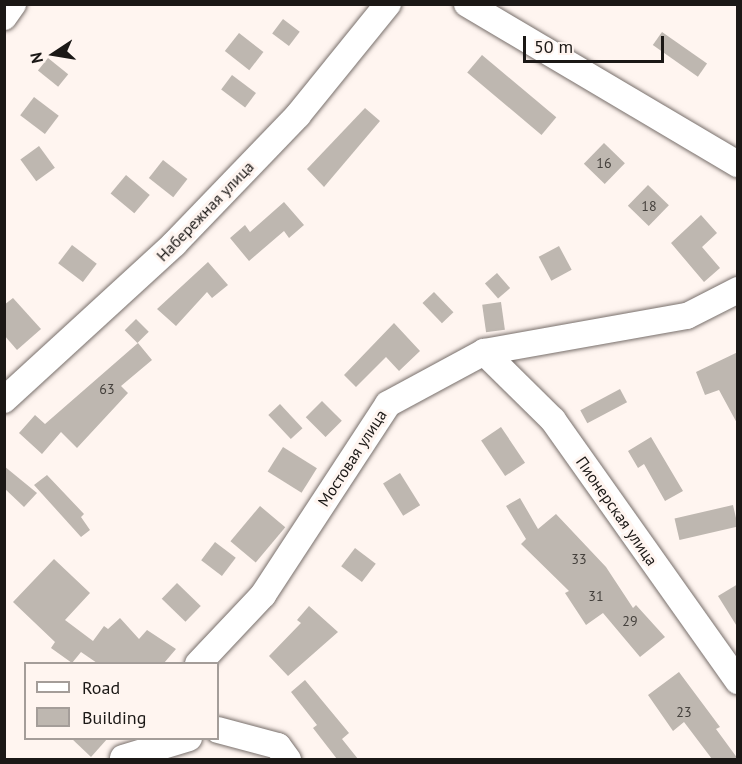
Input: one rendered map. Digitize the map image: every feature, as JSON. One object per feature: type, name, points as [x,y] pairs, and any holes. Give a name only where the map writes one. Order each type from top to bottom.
[{"type":"street","points":[[4,17],[13,4]]},
{"type":"street","name":"Набережная улица","points":[[4,400],[174,244],[298,115],[388,4]]},
{"type":"street","points":[[467,4],[738,164]]},
{"type":"street","name":"Мостовая улица","points":[[199,662],[263,596],[388,404],[484,352],[687,316],[738,290]]},
{"type":"street","name":"Пионерская улица","points":[[484,352],[553,420],[738,681]]},
{"type":"street","points":[[219,730],[278,747],[288,759]]},
{"type":"street","points":[[128,752],[180,740]]},
{"type":"building","points":[[283,19],[300,32],[289,46],[272,33]]},
{"type":"building","points":[[662,32],[707,64],[698,77],[653,45]]},
{"type":"building","points":[[239,33],[263,52],[249,70],[225,51]]},
{"type":"building","points":[[482,55],[556,117],[542,135],[467,73]]},
{"type":"building","points":[[48,58],[68,74],[58,87],[38,70]]},
{"type":"building","points":[[232,75],[256,93],[245,107],[221,89]]},
{"type":"building","points":[[34,97],[59,116],[45,134],[20,115]]},
{"type":"building","points":[[365,108],[380,121],[324,187],[307,169]]},
{"type":"building","points":[[604,143],[625,163],[605,184],[584,164]]},
{"type":"building","points":[[39,146],[55,168],[36,181],[20,160]]},
{"type":"building","points":[[163,160],[187,179],[173,197],[149,178]]},
{"type":"building","points":[[126,175],[150,195],[134,213],[111,193]]},
{"type":"building","points":[[648,185],[669,205],[649,226],[628,206]]},
{"type":"building","points":[[284,202],[304,225],[289,238],[284,231],[249,261],[230,238],[245,225],[250,232]]},
{"type":"building","points":[[701,215],[717,233],[702,247],[720,268],[704,282],[671,243]]},
{"type":"building","points":[[72,245],[97,264],[83,282],[58,263]]},
{"type":"building","points":[[559,246],[572,270],[551,281],[539,257]]},
{"type":"building","points":[[208,262],[228,285],[212,298],[207,292],[176,326],[157,309]]},
{"type":"building","points":[[497,273],[510,288],[498,299],[485,283]]},
{"type":"building","points":[[434,292],[453,312],[442,323],[422,303]]},
{"type":"building","points":[[13,298],[41,329],[17,350],[4,335],[4,305]]},
{"type":"building","points":[[501,302],[505,330],[486,332],[482,305]]},
{"type":"building","points":[[136,319],[149,332],[137,343],[125,330]]},
{"type":"building","points":[[394,323],[420,351],[399,371],[386,357],[356,387],[344,375]]},
{"type":"building","points":[[138,343],[152,360],[121,386],[128,393],[77,448],[61,432],[42,454],[19,433],[35,415],[45,424]]},
{"type":"building","points":[[738,352],[738,425],[719,390],[705,395],[696,372]]},
{"type":"building","points":[[620,389],[627,402],[587,423],[580,410]]},
{"type":"building","points":[[322,401],[342,421],[326,437],[306,417]]},
{"type":"building","points":[[280,404],[303,428],[291,439],[268,415]]},
{"type":"building","points":[[501,427],[525,463],[505,476],[481,440]]},
{"type":"building","points":[[651,437],[683,491],[665,501],[644,464],[638,468],[628,451]]},
{"type":"building","points":[[283,447],[317,468],[302,493],[268,472]]},
{"type":"building","points":[[4,466],[37,493],[24,507],[4,488]]},
{"type":"building","points":[[400,473],[420,505],[403,516],[383,484]]},
{"type":"building","points":[[47,475],[84,514],[81,517],[90,530],[81,537],[34,485]]},
{"type":"building","points":[[520,498],[538,529],[556,514],[606,567],[633,608],[636,605],[665,637],[640,657],[603,613],[586,625],[565,593],[569,591],[521,544],[526,539],[506,506]]},
{"type":"building","points":[[733,505],[738,526],[679,540],[675,518]]},
{"type":"building","points":[[260,506],[285,527],[256,562],[230,541]]},
{"type":"building","points":[[215,542],[236,558],[222,576],[201,560]]},
{"type":"building","points":[[355,548],[376,564],[362,582],[341,566]]},
{"type":"building","points":[[54,559],[90,593],[65,620],[93,641],[104,626],[108,629],[120,618],[139,639],[147,630],[176,649],[165,662],[96,662],[81,652],[71,662],[51,648],[55,642],[13,602]]},
{"type":"building","points":[[177,583],[201,606],[185,622],[162,599]]},
{"type":"building","points":[[738,584],[738,628],[718,596]]},
{"type":"building","points":[[309,606],[338,632],[288,676],[269,656],[301,623],[297,620]]},
{"type":"building","points":[[679,672],[720,727],[716,729],[738,759],[712,759],[684,722],[673,731],[648,695]]},
{"type":"building","points":[[305,680],[349,733],[342,739],[358,759],[337,759],[313,728],[317,725],[291,692]]},
{"type":"building","points":[[73,740],[106,740],[91,757]]}]
